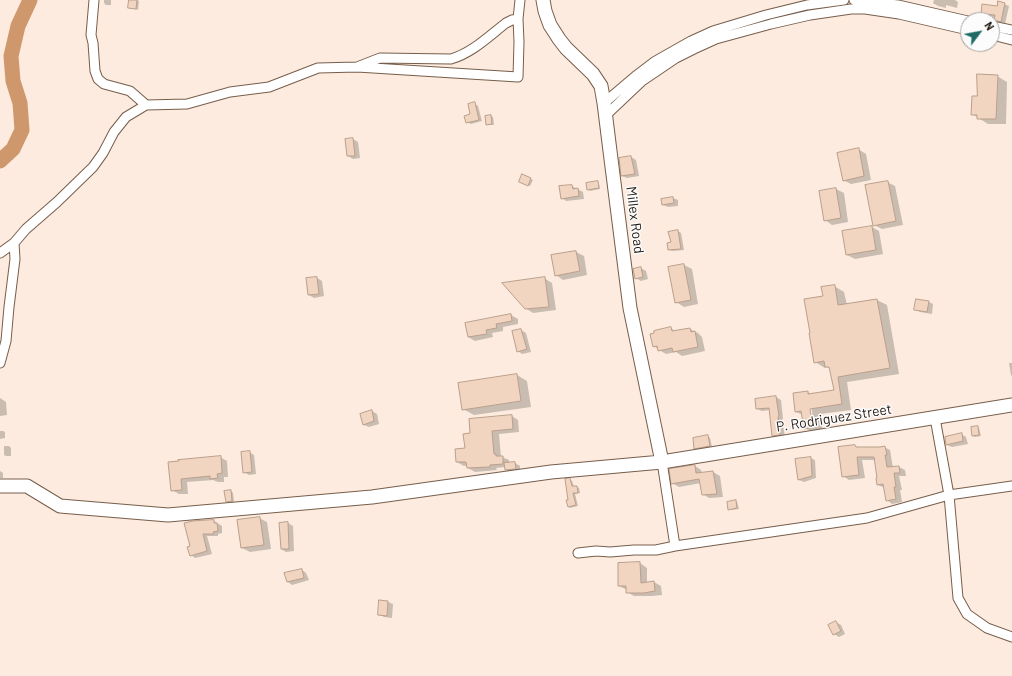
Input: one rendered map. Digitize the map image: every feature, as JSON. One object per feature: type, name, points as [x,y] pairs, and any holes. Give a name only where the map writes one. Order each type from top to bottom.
[{"type":"street","points":[[94,0],[91,35],[95,71],[98,79],[104,84],[130,91],[146,105]]},
{"type":"street","points":[[0,253],[14,243],[26,229],[58,202],[93,167],[103,153],[114,132],[126,118],[146,105],[187,104],[230,92],[269,87],[318,68],[357,67],[518,76],[518,19],[520,0]]},
{"type":"street","name":"Millex Road","points":[[543,0],[550,24],[566,48],[593,74],[600,86],[604,103],[630,308],[662,462]]},
{"type":"street","points":[[604,103],[654,62],[691,41],[713,31],[793,8],[844,0]]},
{"type":"street","points":[[854,0],[898,5],[960,18]]},
{"type":"street","points":[[605,116],[642,81],[676,58],[716,40],[771,24],[810,15],[851,9],[865,9],[899,14],[960,28]]},
{"type":"street","points":[[357,67],[380,58],[451,59],[472,50],[506,23],[518,19]]},
{"type":"street","points":[[1000,28],[1012,30]]},
{"type":"street","points":[[1000,37],[1012,40]]},
{"type":"street","points":[[0,363],[6,341],[15,259],[14,243]]},
{"type":"street","name":"P. Rodriguez Street","points":[[0,486],[27,486],[60,506],[168,514],[372,497],[550,472],[662,462],[1012,405]]},
{"type":"street","points":[[935,418],[949,495],[958,598],[967,614],[987,628],[1012,637]]},
{"type":"street","points":[[662,462],[675,546]]},
{"type":"street","points":[[578,553],[596,551],[610,552],[656,550],[867,518],[949,495],[1012,486]]},
{"type":"building","points":[[129,0],[137,0],[136,9],[128,8]]},
{"type":"building","points":[[998,1],[1005,3],[1001,22],[1000,12],[981,12],[982,4],[997,6]]},
{"type":"building","points":[[977,74],[998,75],[996,119],[977,119],[977,115],[971,115],[972,96],[977,96]]},
{"type":"building","points":[[475,102],[479,120],[466,123],[464,116],[470,114],[468,104]]},
{"type":"building","points":[[491,115],[492,124],[486,125],[485,116]]},
{"type":"building","points":[[353,138],[355,156],[347,156],[345,139]]},
{"type":"building","points":[[859,148],[864,176],[843,181],[837,153]]},
{"type":"building","points":[[631,156],[635,174],[621,176],[619,158]]},
{"type":"building","points":[[522,174],[531,178],[528,186],[519,182]]},
{"type":"building","points":[[598,181],[599,188],[587,190],[586,183]]},
{"type":"building","points":[[888,181],[896,221],[873,226],[865,185]]},
{"type":"building","points":[[572,185],[573,189],[578,188],[579,196],[561,199],[559,186]]},
{"type":"building","points":[[836,188],[841,218],[824,221],[819,191]]},
{"type":"building","points":[[673,197],[674,203],[662,205],[661,199]]},
{"type":"building","points":[[872,226],[876,250],[846,255],[842,231]]},
{"type":"building","points":[[678,230],[681,249],[668,250],[667,243],[671,242],[668,232]]},
{"type":"building","points":[[576,251],[580,271],[555,276],[551,255]]},
{"type":"building","points":[[684,264],[691,300],[675,303],[668,267]]},
{"type":"building","points":[[641,267],[643,277],[635,279],[633,269]]},
{"type":"building","points":[[317,277],[319,294],[308,295],[306,278]]},
{"type":"building","points":[[545,277],[549,307],[525,309],[502,283]]},
{"type":"building","points":[[835,285],[838,305],[877,299],[890,368],[838,377],[842,404],[810,409],[813,427],[804,429],[801,411],[795,412],[793,393],[808,391],[808,394],[834,390],[829,367],[825,367],[824,361],[814,363],[804,299],[823,296],[821,287]]},
{"type":"building","points":[[916,299],[929,301],[927,312],[914,310]]},
{"type":"building","points":[[511,314],[512,321],[496,324],[497,328],[486,330],[487,334],[468,337],[465,323]]},
{"type":"building","points":[[671,327],[672,331],[690,328],[691,332],[695,331],[698,347],[673,352],[672,348],[658,351],[657,346],[653,347],[650,334],[654,333],[654,331]]},
{"type":"building","points":[[521,329],[527,349],[517,352],[512,331]]},
{"type":"building","points":[[517,374],[521,401],[462,410],[458,383]]},
{"type":"building","points":[[776,396],[780,435],[772,436],[769,408],[756,409],[755,399]]},
{"type":"building","points":[[372,410],[374,421],[363,425],[360,414]]},
{"type":"building","points":[[512,415],[513,429],[492,431],[494,454],[496,454],[496,456],[503,456],[503,464],[490,465],[490,467],[467,468],[466,462],[456,462],[455,449],[465,448],[463,434],[470,433],[469,419]]},
{"type":"building","points":[[978,426],[979,435],[972,436],[971,427]]},
{"type":"building","points":[[962,433],[963,441],[946,445],[945,437]]},
{"type":"building","points":[[708,435],[710,446],[694,449],[693,438]]},
{"type":"building","points":[[855,445],[856,447],[885,446],[887,467],[899,466],[900,473],[894,473],[896,499],[886,501],[883,484],[877,485],[874,457],[857,457],[859,475],[842,477],[838,447]]},
{"type":"building","points":[[250,451],[252,472],[243,473],[241,452]]},
{"type":"building","points":[[221,456],[222,473],[217,474],[218,478],[210,479],[210,476],[181,479],[182,490],[171,491],[168,462]]},
{"type":"building","points":[[811,457],[812,476],[798,480],[795,459]]},
{"type":"building","points":[[515,462],[516,469],[505,470],[504,463]]},
{"type":"building","points":[[695,465],[696,473],[713,471],[717,494],[702,495],[699,479],[671,484],[669,469]]},
{"type":"building","points":[[570,478],[572,486],[577,486],[578,493],[573,493],[576,505],[568,507],[566,500],[568,500],[565,479]]},
{"type":"building","points":[[231,490],[232,501],[226,502],[224,491]]},
{"type":"building","points":[[736,500],[737,508],[728,510],[727,502]]},
{"type":"building","points":[[260,517],[264,545],[241,548],[237,520]]},
{"type":"building","points":[[214,520],[214,523],[217,523],[218,531],[213,532],[214,534],[203,534],[207,551],[190,556],[187,547],[190,546],[184,523]]},
{"type":"building","points":[[288,522],[289,549],[281,549],[279,523]]},
{"type":"building","points":[[640,562],[641,583],[654,581],[655,591],[644,593],[626,593],[626,586],[618,586],[618,563]]},
{"type":"building","points":[[302,569],[304,578],[287,582],[284,573]]},
{"type":"building","points":[[379,600],[388,601],[387,616],[378,615]]},
{"type":"building","points":[[836,621],[841,631],[833,635],[828,625]]},
{"type":"waterway","points":[[0,161],[13,149],[22,130],[20,103],[13,81],[11,56],[18,26],[30,0]]}]
